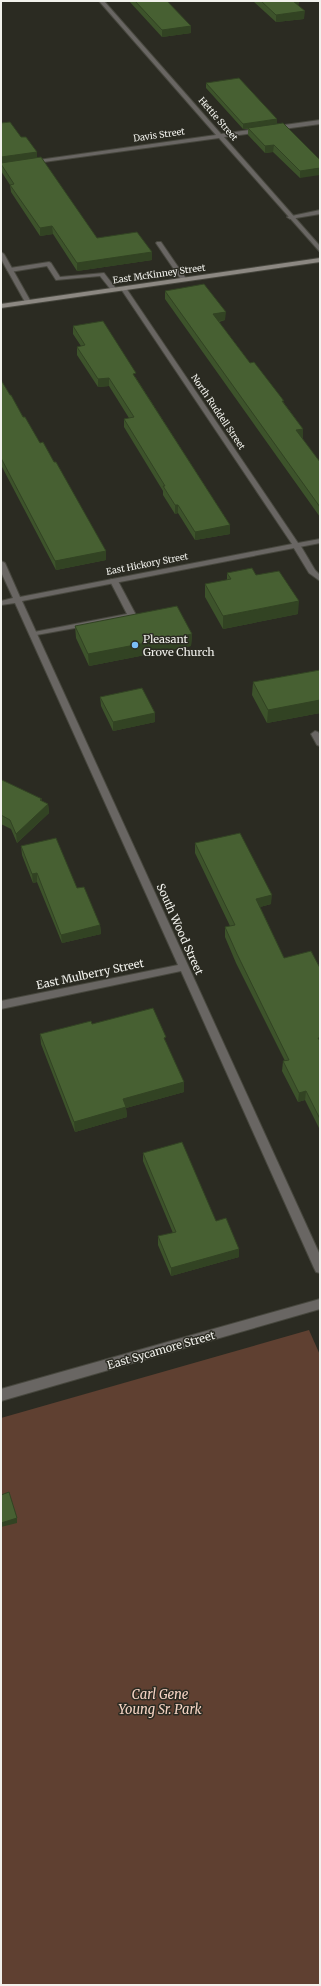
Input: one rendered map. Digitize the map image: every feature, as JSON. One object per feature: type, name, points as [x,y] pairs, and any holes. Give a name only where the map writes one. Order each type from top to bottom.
[{"type":"main road","name":"East McKinney Street","points":[[1,306],[320,260]]},
{"type":"street","name":"Hettie Street","points":[[101,1],[221,135],[290,217],[320,250]]},
{"type":"street","name":"Davis Street","points":[[24,164],[320,122]]},
{"type":"street","points":[[290,217],[320,212]]},
{"type":"street","points":[[159,243],[184,280]]},
{"type":"street","points":[[1,254],[28,302]]},
{"type":"street","points":[[10,270],[49,264],[58,279],[102,274],[114,290]]},
{"type":"street","name":"North Ruddell Street","points":[[124,289],[312,570],[320,579]]},
{"type":"street","name":"East Hickory Street","points":[[1,603],[320,541]]},
{"type":"street","name":"South Wood Street","points":[[1,563],[320,1268]]},
{"type":"street","points":[[34,634],[132,615],[114,581]]},
{"type":"street","points":[[315,734],[320,743]]},
{"type":"street","name":"East Mulberry Street","points":[[1,1004],[184,967]]},
{"type":"street","name":"East Sycamore Street","points":[[1,1395],[320,1304]]},
{"type":"green space","name":"Carl Gene Young Sr. Park","points":[[309,1330],[320,1355],[320,1985],[1,1985],[1,1418]]},
{"type":"building","points":[[135,1],[167,1],[191,26],[162,30]]},
{"type":"building","points":[[261,1],[293,1],[305,11],[276,15]]},
{"type":"building","points":[[239,78],[277,119],[243,124],[206,83]]},
{"type":"building","points":[[10,122],[21,137],[26,137],[37,152],[1,157],[1,123]]},
{"type":"building","points":[[283,123],[320,160],[320,168],[300,171],[274,145],[265,146],[248,128]]},
{"type":"building","points":[[41,157],[97,238],[137,232],[152,252],[77,263],[52,226],[40,228],[10,185],[14,184],[1,164]]},
{"type":"building","points":[[204,284],[226,312],[213,314],[250,363],[254,362],[303,429],[296,430],[320,462],[320,507],[165,291]]},
{"type":"building","points":[[103,321],[136,373],[133,374],[230,525],[195,532],[178,505],[175,505],[163,486],[165,486],[124,419],[134,417],[109,378],[98,379],[77,347],[85,345],[73,326]]},
{"type":"building","points":[[1,380],[40,443],[43,442],[54,462],[56,462],[106,551],[55,561],[1,458]]},
{"type":"building","points":[[252,568],[256,575],[279,571],[299,601],[223,616],[205,584],[231,579],[227,573]]},
{"type":"building","points":[[177,606],[192,634],[88,654],[75,626]]},
{"type":"building","points":[[320,670],[320,700],[268,710],[253,682]]},
{"type":"building","points":[[142,688],[155,713],[113,722],[100,697]]},
{"type":"building","points":[[2,780],[42,799],[40,800],[48,804],[16,834],[10,820],[1,815]]},
{"type":"building","points":[[240,833],[272,895],[256,899],[284,958],[311,951],[320,968],[320,1038],[318,1038],[320,1041],[320,1119],[306,1091],[299,1093],[283,1061],[289,1060],[225,927],[235,925],[195,843]]},
{"type":"building","points":[[56,838],[77,888],[84,887],[100,925],[61,935],[37,873],[32,874],[21,846]]},
{"type":"building","points":[[153,1008],[166,1037],[164,1038],[184,1082],[123,1099],[126,1107],[74,1122],[40,1034],[91,1021],[92,1024]]},
{"type":"building","points":[[182,1142],[216,1221],[226,1218],[239,1249],[171,1268],[158,1236],[176,1232],[143,1153]]},
{"type":"building","points":[[9,1492],[17,1518],[1,1523],[1,1495]]},
{"type":"place","name":"Pleasant Grove Church","points":[[135,645]]}]
